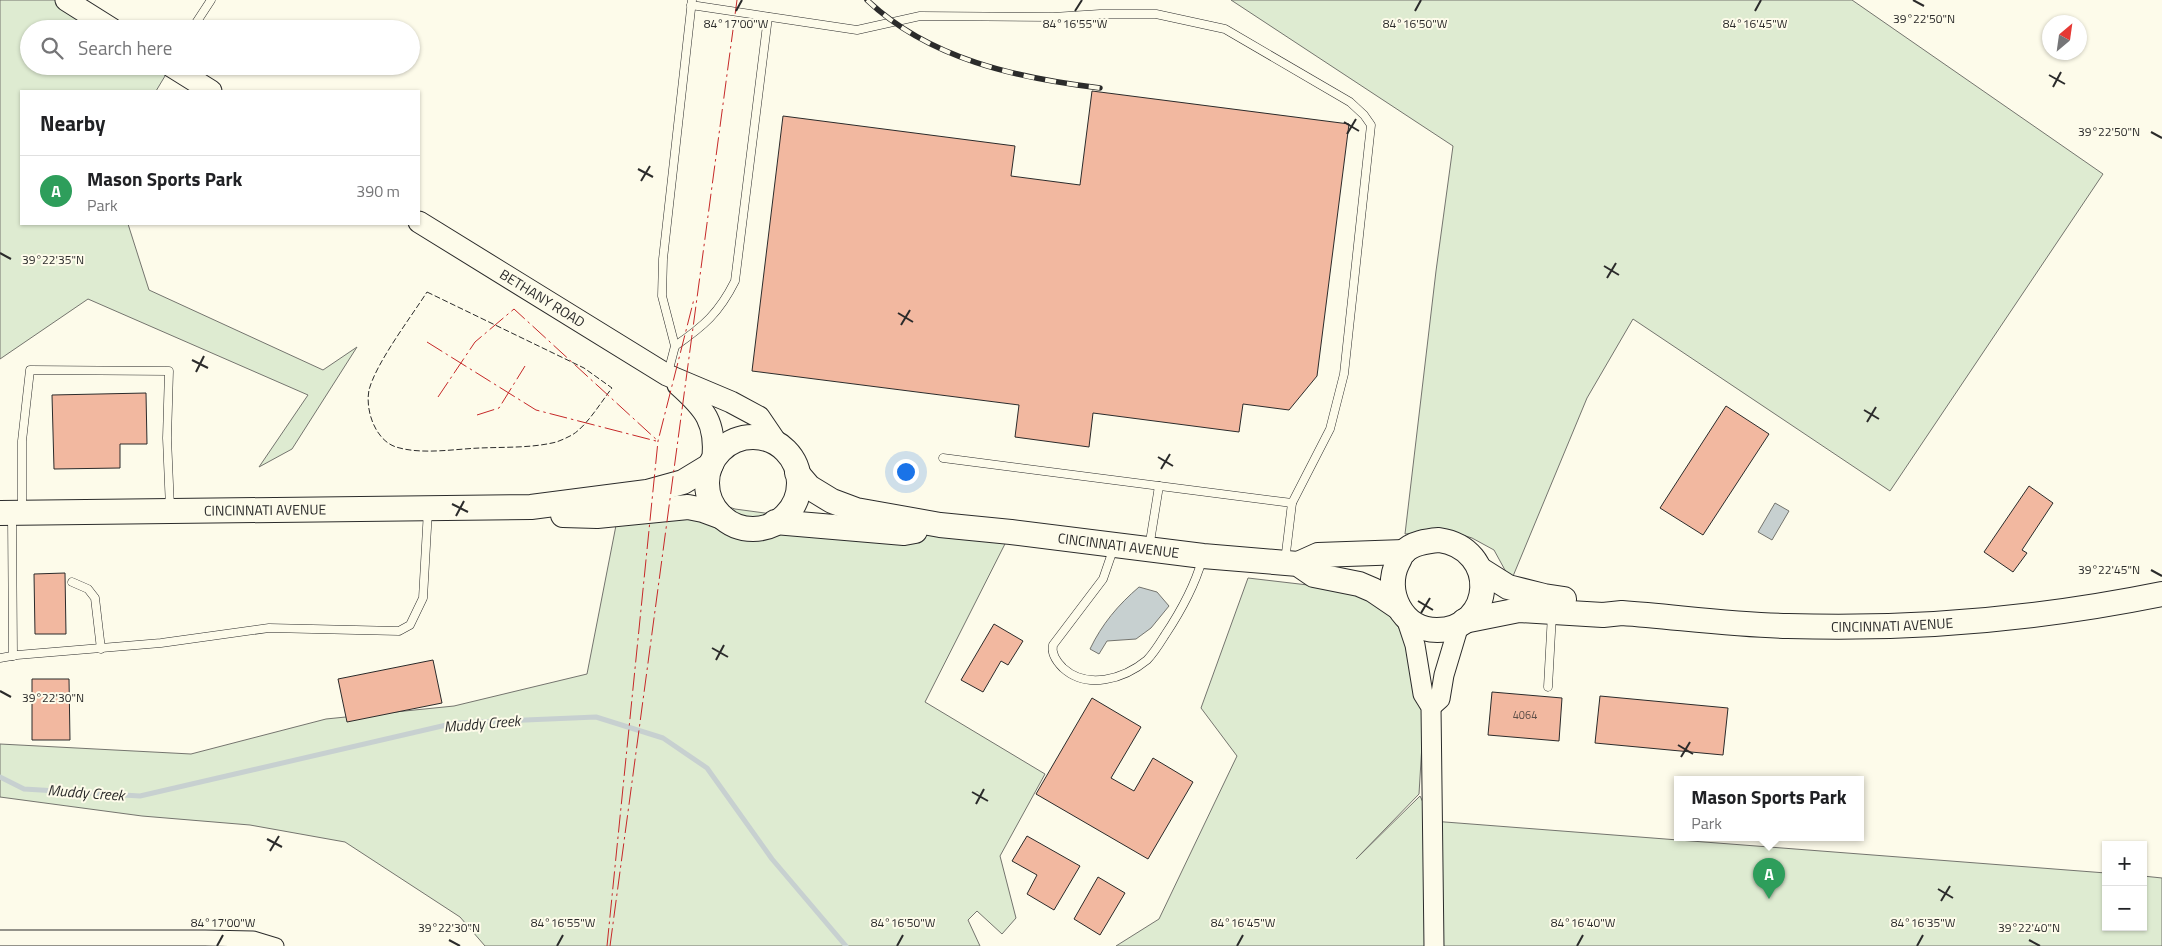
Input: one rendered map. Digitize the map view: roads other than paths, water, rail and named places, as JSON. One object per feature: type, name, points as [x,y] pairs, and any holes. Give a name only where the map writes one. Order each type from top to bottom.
[{"type":"main road","points":[[66,0],[98,20]]},
{"type":"main road","points":[[185,75],[209,90]]},
{"type":"main road","name":"BETHANY ROAD","points":[[420,223],[667,374],[731,402],[759,417],[778,445]]},
{"type":"main road","name":"BETHANY ROAD","points":[[667,374],[695,400],[708,418],[715,439],[712,462]]},
{"type":"main road","points":[[750,437],[764,438],[778,445],[790,456],[797,473],[799,486],[795,501],[786,514],[775,522],[758,529],[743,528],[729,522],[722,517],[710,501],[707,487],[712,462],[723,448],[735,440],[750,437]]},
{"type":"main road","name":"CINCINNATI AVENUE","points":[[11,513],[531,507],[647,492],[683,482],[712,462]]},
{"type":"main road","name":"CINCINNATI AVENUE","points":[[797,473],[809,487],[832,501],[856,510],[940,525],[1203,556],[1292,564],[1314,575],[1359,584],[1373,590],[1402,612]]},
{"type":"main road","name":"CINCINNATI AVENUE","points":[[531,507],[543,515],[597,516],[688,507],[722,517]]},
{"type":"main road","name":"CINCINNATI AVENUE","points":[[775,522],[904,533],[940,525]]},
{"type":"main road","points":[[1428,540],[1450,541],[1469,552],[1480,570],[1483,581],[1479,602],[1474,612],[1461,623],[1447,629],[1431,629],[1415,624],[1402,612],[1392,589],[1393,578],[1404,552],[1418,543],[1428,540]]},
{"type":"main road","name":"CINCINNATI AVENUE","points":[[1292,564],[1318,555],[1404,552]]},
{"type":"main road","name":"CINCINNATI AVENUE","points":[[1480,570],[1508,587],[1544,596],[1603,604],[1622,612]]},
{"type":"main road","name":"CINCINNATI AVENUE","points":[[1461,623],[1520,610],[1603,615],[1622,612],[1786,626],[1886,627],[2034,616],[2108,605],[2162,594]]},
{"type":"street","points":[[1402,612],[1415,645],[1423,694],[1431,707],[1434,946]]},
{"type":"street","points":[[1431,707],[1440,698],[1444,675],[1461,623]]},
{"type":"street","points":[[0,938],[253,939],[276,946]]},
{"type":"lane","points":[[198,20],[210,0]]},
{"type":"lane","points":[[667,374],[675,346],[662,296],[663,259],[692,3],[856,30],[920,16],[1053,17],[1100,14],[1156,14],[1225,29],[1350,102],[1364,114],[1371,125],[1371,142],[1344,374],[1330,430],[1292,503],[1292,564]]},
{"type":"lane","points":[[675,346],[702,328],[724,302],[734,281],[768,17]]},
{"type":"lane","points":[[13,656],[11,513],[30,370],[169,371],[167,438],[170,511]]},
{"type":"lane","points":[[943,458],[1292,503]]},
{"type":"lane","points":[[1149,550],[1159,486]]},
{"type":"lane","points":[[0,658],[161,643],[269,628],[399,631],[410,625],[423,598],[428,508]]},
{"type":"lane","points":[[1114,545],[1103,579],[1053,644],[1053,654],[1060,665],[1069,674],[1081,679],[1092,681],[1107,679],[1134,669],[1148,659],[1182,608],[1197,579],[1203,556]]},
{"type":"lane","points":[[72,582],[88,589],[95,598],[101,649]]},
{"type":"lane","points":[[1548,687],[1552,611]]},
{"type":"waterway","name":"Muddy Creek","points":[[0,777],[24,789],[140,796],[455,723],[596,717],[663,738],[707,768],[772,859],[846,946]]},
{"type":"railway","points":[[867,0],[891,20],[918,37],[946,51],[1006,71],[1069,84],[1100,88]]},
{"type":"place","name":"Mason Sports Park","points":[[1769,899]]}]
